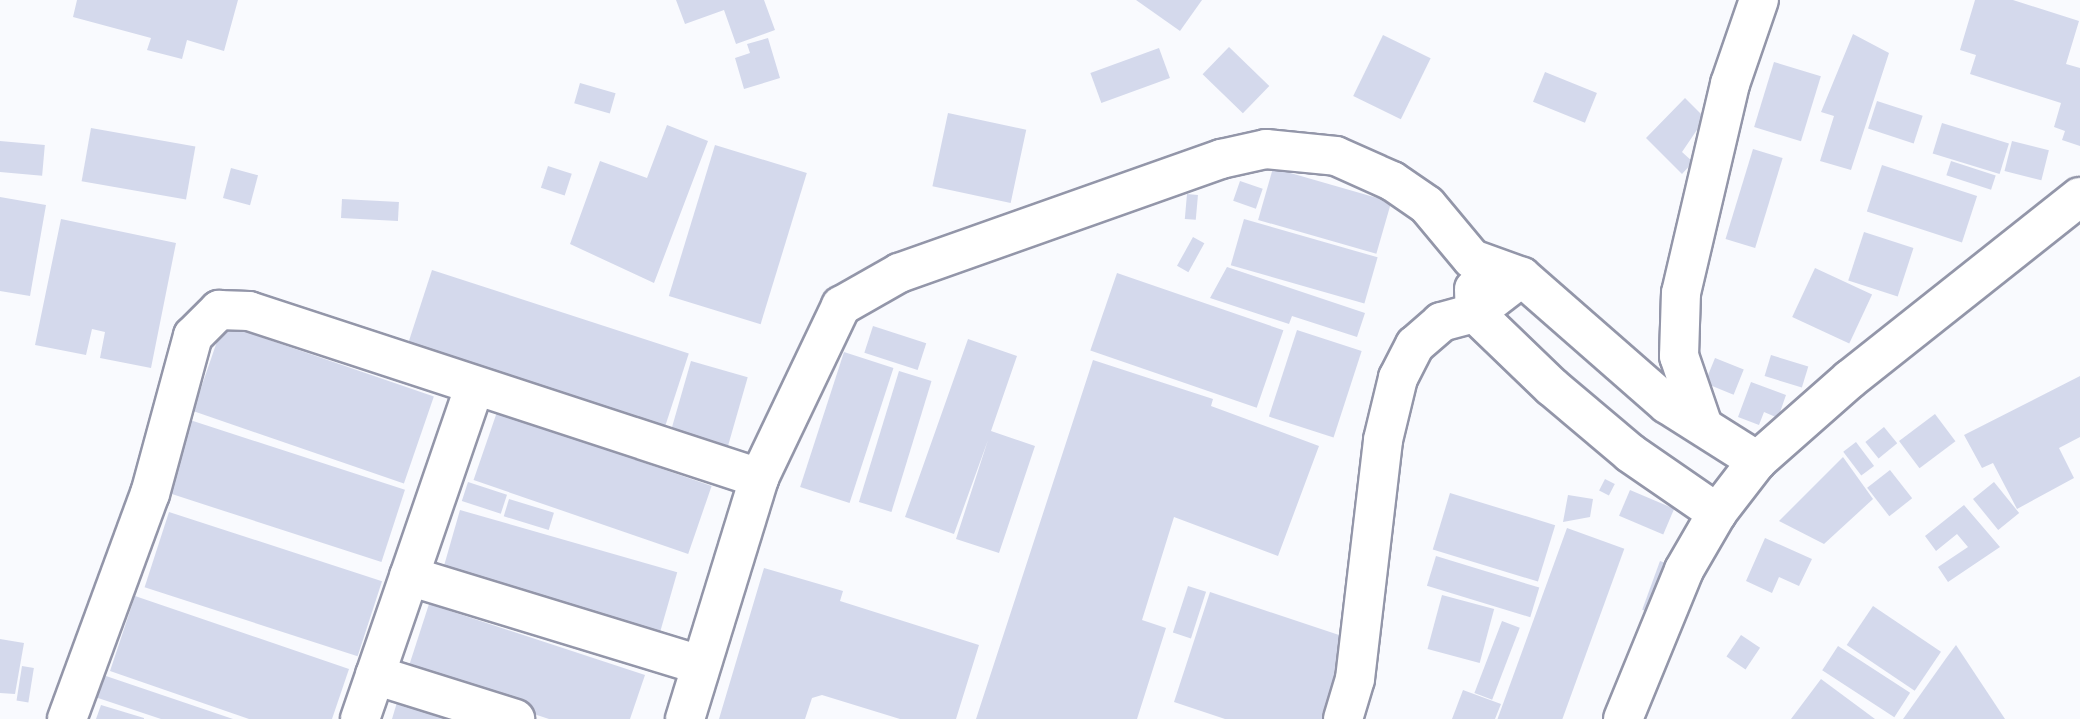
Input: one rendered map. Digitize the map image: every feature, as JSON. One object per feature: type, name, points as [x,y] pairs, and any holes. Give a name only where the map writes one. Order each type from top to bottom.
[{"type":"street","points":[[1703,426],[1679,356],[1681,293],[1730,84],[1759,0]]},
{"type":"street","points":[[685,719],[759,478],[823,334],[863,288],[1222,159],[1266,149],[1336,156],[1427,205],[1472,258],[1522,277],[1667,404],[1757,461]]},
{"type":"street","points":[[1623,719],[1684,570],[1717,513],[1757,461],[1850,379],[2080,197]]},
{"type":"street","points":[[1472,258],[1475,313],[1630,453],[1717,513]]},
{"type":"street","points":[[1342,719],[1355,678],[1383,440],[1398,378],[1415,345],[1441,321],[1475,313],[1522,277]]},
{"type":"street","points":[[67,719],[150,494],[193,336],[203,319],[219,310],[249,311],[474,387],[759,478]]},
{"type":"street","points":[[360,719],[474,387]]},
{"type":"street","points":[[410,576],[700,665]]},
{"type":"street","points":[[376,675],[515,719]]},
{"type":"building","points":[[77,0],[238,0],[224,51],[187,40],[182,59],[147,50],[151,38],[73,17]]},
{"type":"building","points":[[676,0],[764,0],[775,30],[736,44],[724,10],[685,24]]},
{"type":"building","points":[[1136,0],[1202,0],[1180,31]]},
{"type":"building","points":[[1975,0],[2013,0],[2079,21],[2066,64],[2080,68],[2080,146],[2062,140],[2065,131],[2054,127],[2061,103],[1970,74],[1976,55],[1960,50]]},
{"type":"building","points":[[1853,34],[1889,53],[1851,170],[1820,161],[1834,116],[1821,112]]},
{"type":"building","points":[[1383,35],[1431,58],[1401,119],[1353,96]]},
{"type":"building","points":[[768,38],[780,78],[744,89],[735,58],[750,53],[747,44]]},
{"type":"building","points":[[1229,47],[1269,86],[1243,113],[1203,74]]},
{"type":"building","points":[[1159,48],[1170,78],[1101,103],[1090,73]]},
{"type":"building","points":[[1774,62],[1821,76],[1801,141],[1754,127]]},
{"type":"building","points":[[1545,72],[1597,93],[1585,123],[1533,102]]},
{"type":"building","points":[[580,83],[616,93],[610,113],[574,103]]},
{"type":"building","points":[[1685,98],[1705,118],[1682,152],[1693,162],[1682,174],[1646,138]]},
{"type":"building","points":[[1877,101],[1923,116],[1914,143],[1868,129]]},
{"type":"building","points":[[948,113],[1026,130],[1011,203],[932,186]]},
{"type":"building","points":[[1942,123],[2009,143],[2000,174],[1933,154]]},
{"type":"building","points":[[667,125],[708,141],[654,283],[570,244],[600,161],[647,178]]},
{"type":"building","points":[[91,128],[195,146],[186,200],[82,181]]},
{"type":"building","points":[[0,141],[45,145],[42,176],[0,172]]},
{"type":"building","points":[[2012,141],[2049,150],[2041,180],[2005,171]]},
{"type":"building","points":[[715,145],[807,173],[761,324],[669,296]]},
{"type":"building","points":[[1753,149],[1783,158],[1755,248],[1726,239]]},
{"type":"building","points":[[1951,161],[1996,176],[1991,190],[1946,175]]},
{"type":"building","points":[[1882,165],[1977,196],[1962,243],[1867,212]]},
{"type":"building","points":[[548,166],[572,174],[565,196],[541,188]]},
{"type":"building","points":[[231,168],[258,175],[250,205],[223,198]]},
{"type":"building","points":[[1273,168],[1391,202],[1376,254],[1258,220]]},
{"type":"building","points":[[1240,181],[1263,189],[1256,209],[1233,201]]},
{"type":"building","points":[[1187,194],[1198,195],[1196,220],[1185,219]]},
{"type":"building","points":[[0,197],[46,205],[30,296],[0,291]]},
{"type":"building","points":[[342,199],[399,202],[398,221],[341,218]]},
{"type":"building","points":[[61,219],[176,243],[151,368],[100,358],[105,332],[92,329],[86,355],[35,345]]},
{"type":"building","points":[[1244,219],[1378,257],[1364,303],[1231,265]]},
{"type":"building","points":[[1864,232],[1913,248],[1898,297],[1848,281]]},
{"type":"building","points":[[1193,237],[1204,243],[1188,272],[1177,266]]},
{"type":"building","points":[[1227,267],[1365,313],[1357,337],[1292,316],[1289,324],[1210,298]]},
{"type":"building","points":[[1815,268],[1872,295],[1849,344],[1792,317]]},
{"type":"building","points":[[432,270],[689,353],[665,427],[408,343]]},
{"type":"building","points":[[1117,273],[1283,330],[1257,408],[1090,351]]},
{"type":"building","points":[[223,324],[434,397],[404,484],[193,411]]},
{"type":"building","points":[[873,326],[926,343],[918,370],[864,353]]},
{"type":"building","points":[[1297,330],[1362,351],[1334,438],[1269,417]]},
{"type":"building","points":[[968,339],[1017,356],[991,431],[1035,446],[999,553],[956,539],[988,440],[954,534],[905,517]]},
{"type":"building","points":[[844,352],[893,368],[850,503],[800,487]]},
{"type":"building","points":[[1771,355],[1808,366],[1802,387],[1765,376]]},
{"type":"building","points":[[1715,358],[1744,370],[1734,395],[1705,383]]},
{"type":"building","points":[[1093,360],[1213,399],[1211,406],[1319,446],[1278,556],[1174,517],[1142,620],[1166,628],[1137,719],[976,719]]},
{"type":"building","points":[[691,361],[748,377],[725,456],[668,440]]},
{"type":"building","points":[[899,371],[932,381],[891,512],[859,502]]},
{"type":"building","points":[[2080,376],[2080,437],[2059,448],[2074,478],[2017,509],[1993,463],[1982,468],[1964,435]]},
{"type":"building","points":[[1751,382],[1786,395],[1778,418],[1764,412],[1759,425],[1738,417]]},
{"type":"building","points":[[497,412],[712,486],[688,554],[474,480]]},
{"type":"building","points":[[1935,414],[1955,441],[1920,468],[1899,441]]},
{"type":"building","points":[[190,420],[405,490],[381,562],[167,492]]},
{"type":"building","points":[[1884,427],[1897,443],[1879,458],[1865,442]]},
{"type":"building","points":[[1856,442],[1874,466],[1861,476],[1843,452]]},
{"type":"building","points":[[1843,457],[1873,499],[1824,544],[1779,521]]},
{"type":"building","points":[[1890,470],[1912,498],[1889,516],[1867,488]]},
{"type":"building","points":[[1605,479],[1615,484],[1609,496],[1599,491]]},
{"type":"building","points":[[468,482],[507,495],[501,514],[462,501]]},
{"type":"building","points":[[1994,482],[2019,513],[1998,530],[1973,499]]},
{"type":"building","points":[[1630,490],[1674,509],[1663,535],[1619,516]]},
{"type":"building","points":[[1450,493],[1555,525],[1538,582],[1433,549]]},
{"type":"building","points":[[1568,495],[1593,499],[1590,517],[1563,522]]},
{"type":"building","points":[[509,499],[554,513],[549,530],[504,516]]},
{"type":"building","points":[[1964,505],[2000,547],[1948,582],[1938,567],[1968,547],[1957,534],[1936,551],[1925,536]]},
{"type":"building","points":[[460,510],[677,572],[658,641],[440,578]]},
{"type":"building","points":[[169,512],[382,581],[358,656],[145,587]]},
{"type":"building","points":[[1567,528],[1624,549],[1562,719],[1498,719]]},
{"type":"building","points":[[1765,538],[1812,559],[1799,586],[1779,577],[1772,593],[1746,581]]},
{"type":"building","points":[[1436,556],[1539,588],[1530,617],[1427,586]]},
{"type":"building","points":[[1660,561],[1671,565],[1653,614],[1642,610]]},
{"type":"building","points":[[764,568],[843,591],[840,601],[979,645],[956,719],[900,719],[822,695],[812,698],[805,719],[719,719]]},
{"type":"building","points":[[1188,586],[1206,592],[1191,638],[1173,633]]},
{"type":"building","points":[[1210,592],[1345,637],[1338,692],[1324,719],[1225,719],[1174,702]]},
{"type":"building","points":[[1442,595],[1494,609],[1480,663],[1428,649]]},
{"type":"building","points":[[135,596],[349,669],[332,719],[249,719],[110,671]]},
{"type":"building","points":[[429,604],[645,675],[630,719],[549,719],[407,672]]},
{"type":"building","points":[[1873,606],[1941,652],[1915,691],[1847,645]]},
{"type":"building","points":[[1502,621],[1520,628],[1492,700],[1474,693]]},
{"type":"building","points":[[1741,635],[1760,648],[1746,669],[1726,657]]},
{"type":"building","points":[[0,639],[24,643],[15,694],[0,693]]},
{"type":"building","points":[[1956,645],[2005,719],[1903,719],[1947,657]]},
{"type":"building","points":[[1838,646],[1910,693],[1894,717],[1822,670]]},
{"type":"building","points":[[22,666],[34,668],[28,702],[17,701]]},
{"type":"building","points":[[103,675],[233,719],[161,719],[95,697]]},
{"type":"building","points":[[1821,679],[1875,719],[1791,719]]},
{"type":"building","points":[[1463,690],[1501,704],[1495,719],[1452,719]]},
{"type":"building","points":[[398,699],[461,719],[392,719]]},
{"type":"building","points":[[101,705],[144,718],[144,719],[96,719]]}]
